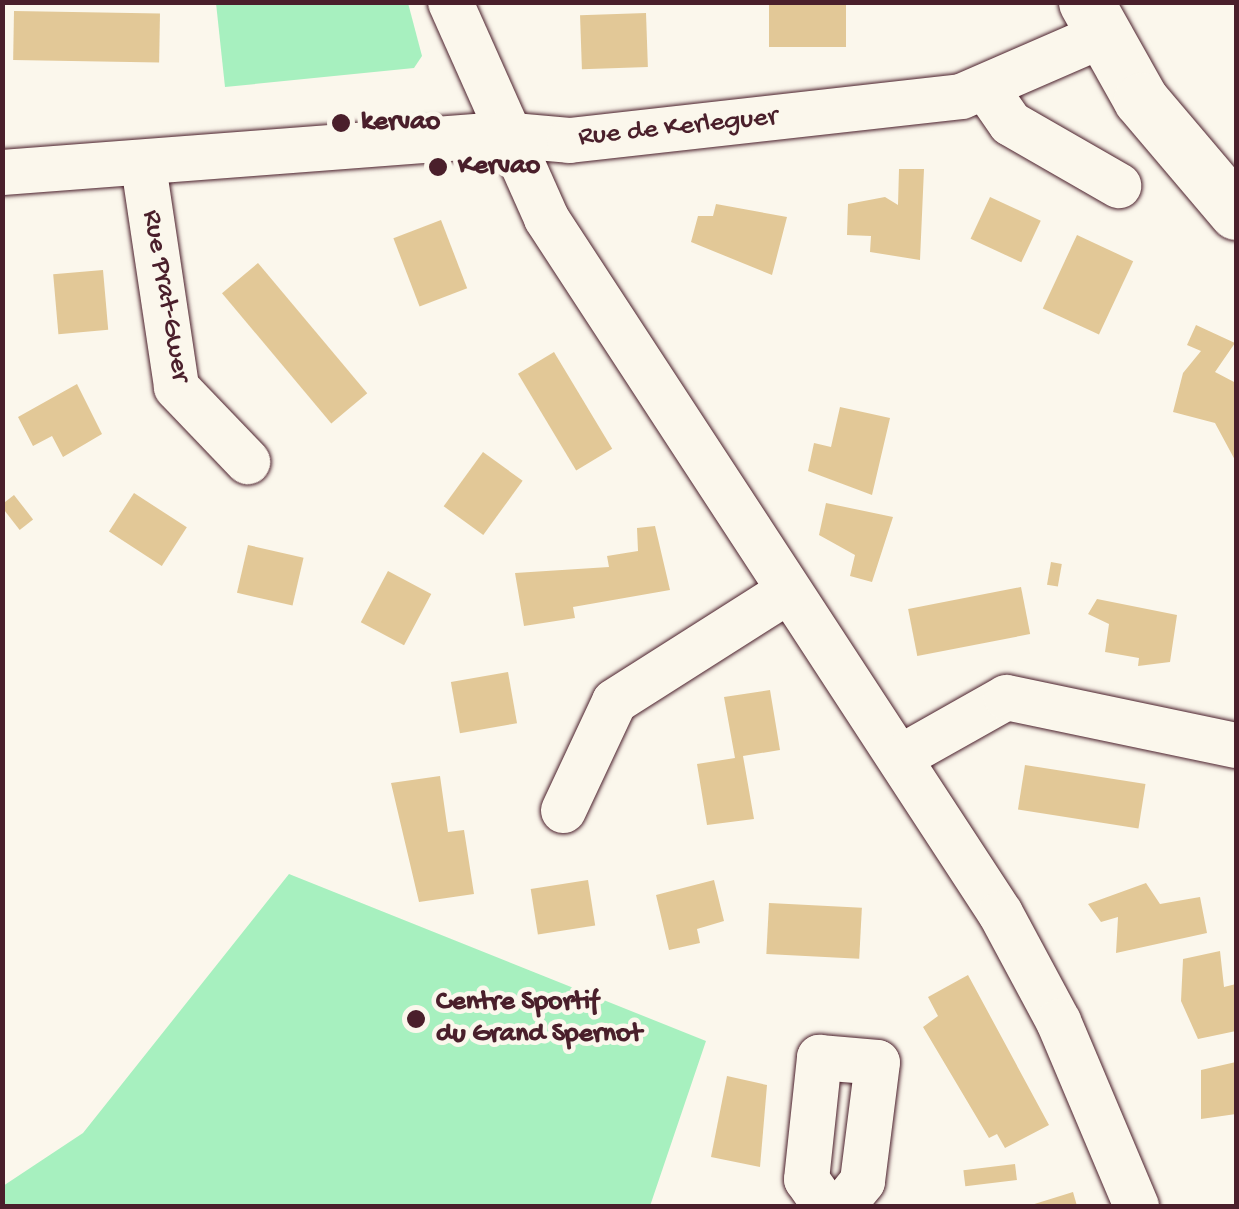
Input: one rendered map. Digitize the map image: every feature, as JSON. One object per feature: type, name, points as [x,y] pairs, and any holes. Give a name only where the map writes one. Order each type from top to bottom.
[{"type":"main road","points":[[1093,19],[1186,160],[1236,212]]},
{"type":"street","points":[[450,2],[502,134],[662,407],[902,755],[1058,1021],[1136,1206]]},
{"type":"street","name":"Rue de Kerleguer","points":[[2,172],[143,165],[502,134],[569,140],[988,90],[1093,19]]},
{"type":"street","points":[[988,90],[1010,122],[1118,185]]},
{"type":"street","name":"Rue Prat-Gwer","points":[[143,165],[176,388],[247,461]]},
{"type":"street","points":[[563,810],[614,701],[786,592]]},
{"type":"street","points":[[902,755],[1006,697],[1236,746]]},
{"type":"street","points":[[825,1206],[806,1179],[819,1056],[877,1062],[862,1181],[842,1206]]},
{"type":"green space","points":[[216,3],[408,3],[422,56],[414,68],[225,87]]},
{"type":"green space","name":"Centre Sportif du Grand Spernot","points":[[289,874],[706,1041],[650,1206],[3,1206],[3,1186],[83,1133]]},
{"type":"building","points":[[769,2],[846,2],[846,47],[769,47]]},
{"type":"building","points":[[14,11],[160,14],[159,63],[13,60]]},
{"type":"building","points":[[646,13],[648,67],[582,69],[580,15]]},
{"type":"building","points":[[899,169],[924,169],[920,260],[870,252],[871,236],[847,235],[848,204],[885,197],[898,205]]},
{"type":"building","points":[[990,197],[1041,221],[1021,262],[971,239]]},
{"type":"building","points":[[716,204],[787,217],[772,275],[691,242],[698,216],[713,216]]},
{"type":"building","points":[[441,220],[467,288],[420,306],[393,238]]},
{"type":"building","points":[[1077,235],[1133,261],[1099,335],[1043,308]]},
{"type":"building","points":[[258,263],[367,393],[331,423],[222,293]]},
{"type":"building","points":[[103,270],[108,330],[58,334],[53,274]]},
{"type":"building","points":[[1196,325],[1235,343],[1215,372],[1236,383],[1236,462],[1215,423],[1173,412],[1183,373],[1201,351],[1187,345]]},
{"type":"building","points":[[554,352],[612,449],[576,470],[518,374]]},
{"type":"building","points":[[77,384],[102,434],[63,457],[52,436],[33,446],[18,417]]},
{"type":"building","points":[[840,407],[890,418],[872,495],[808,471],[814,443],[831,447]]},
{"type":"building","points":[[483,452],[523,481],[483,535],[444,506]]},
{"type":"building","points":[[134,493],[187,527],[162,566],[109,532]]},
{"type":"building","points":[[14,495],[33,519],[20,530],[2,507]]},
{"type":"building","points":[[826,503],[893,517],[872,582],[850,576],[855,555],[819,535]]},
{"type":"building","points":[[655,526],[670,590],[573,607],[575,618],[524,626],[515,573],[609,567],[607,556],[638,551],[637,528]]},
{"type":"building","points":[[248,545],[304,558],[293,606],[237,593]]},
{"type":"building","points":[[1051,562],[1062,564],[1058,587],[1047,585]]},
{"type":"building","points":[[388,571],[431,594],[404,645],[361,622]]},
{"type":"building","points":[[1021,587],[1030,634],[917,656],[908,609]]},
{"type":"building","points":[[1097,599],[1177,615],[1170,662],[1138,666],[1139,658],[1105,652],[1109,624],[1088,614]]},
{"type":"building","points":[[508,672],[517,723],[460,733],[451,682]]},
{"type":"building","points":[[770,690],[780,750],[743,756],[754,819],[707,825],[697,764],[735,758],[724,697]]},
{"type":"building","points":[[1025,765],[1145,784],[1138,829],[1018,809]]},
{"type":"building","points":[[440,776],[448,832],[464,830],[474,894],[419,902],[391,783]]},
{"type":"building","points":[[588,880],[595,925],[538,935],[531,889]]},
{"type":"building","points":[[714,880],[724,921],[697,929],[700,943],[669,950],[656,895]]},
{"type":"building","points":[[1146,883],[1160,904],[1200,897],[1207,933],[1116,953],[1118,917],[1101,922],[1088,904]]},
{"type":"building","points":[[769,903],[862,908],[859,959],[766,954]]},
{"type":"building","points":[[1220,951],[1224,987],[1236,984],[1236,1031],[1198,1039],[1181,1001],[1183,959]]},
{"type":"building","points":[[968,975],[1049,1125],[1005,1148],[997,1134],[989,1138],[923,1027],[938,1016],[928,997]]},
{"type":"building","points":[[1236,1062],[1236,1114],[1201,1119],[1201,1070]]},
{"type":"building","points":[[727,1076],[767,1085],[760,1167],[711,1157]]},
{"type":"building","points":[[1015,1164],[1017,1180],[965,1186],[963,1170]]},
{"type":"building","points":[[1073,1192],[1077,1206],[1028,1206]]},
{"type":"place","name":"kervao","points":[[341,123]]},
{"type":"place","name":"Kervao","points":[[438,167]]},
{"type":"place","name":"Centre Sportif du Grand Spernot","points":[[416,1019]]}]
